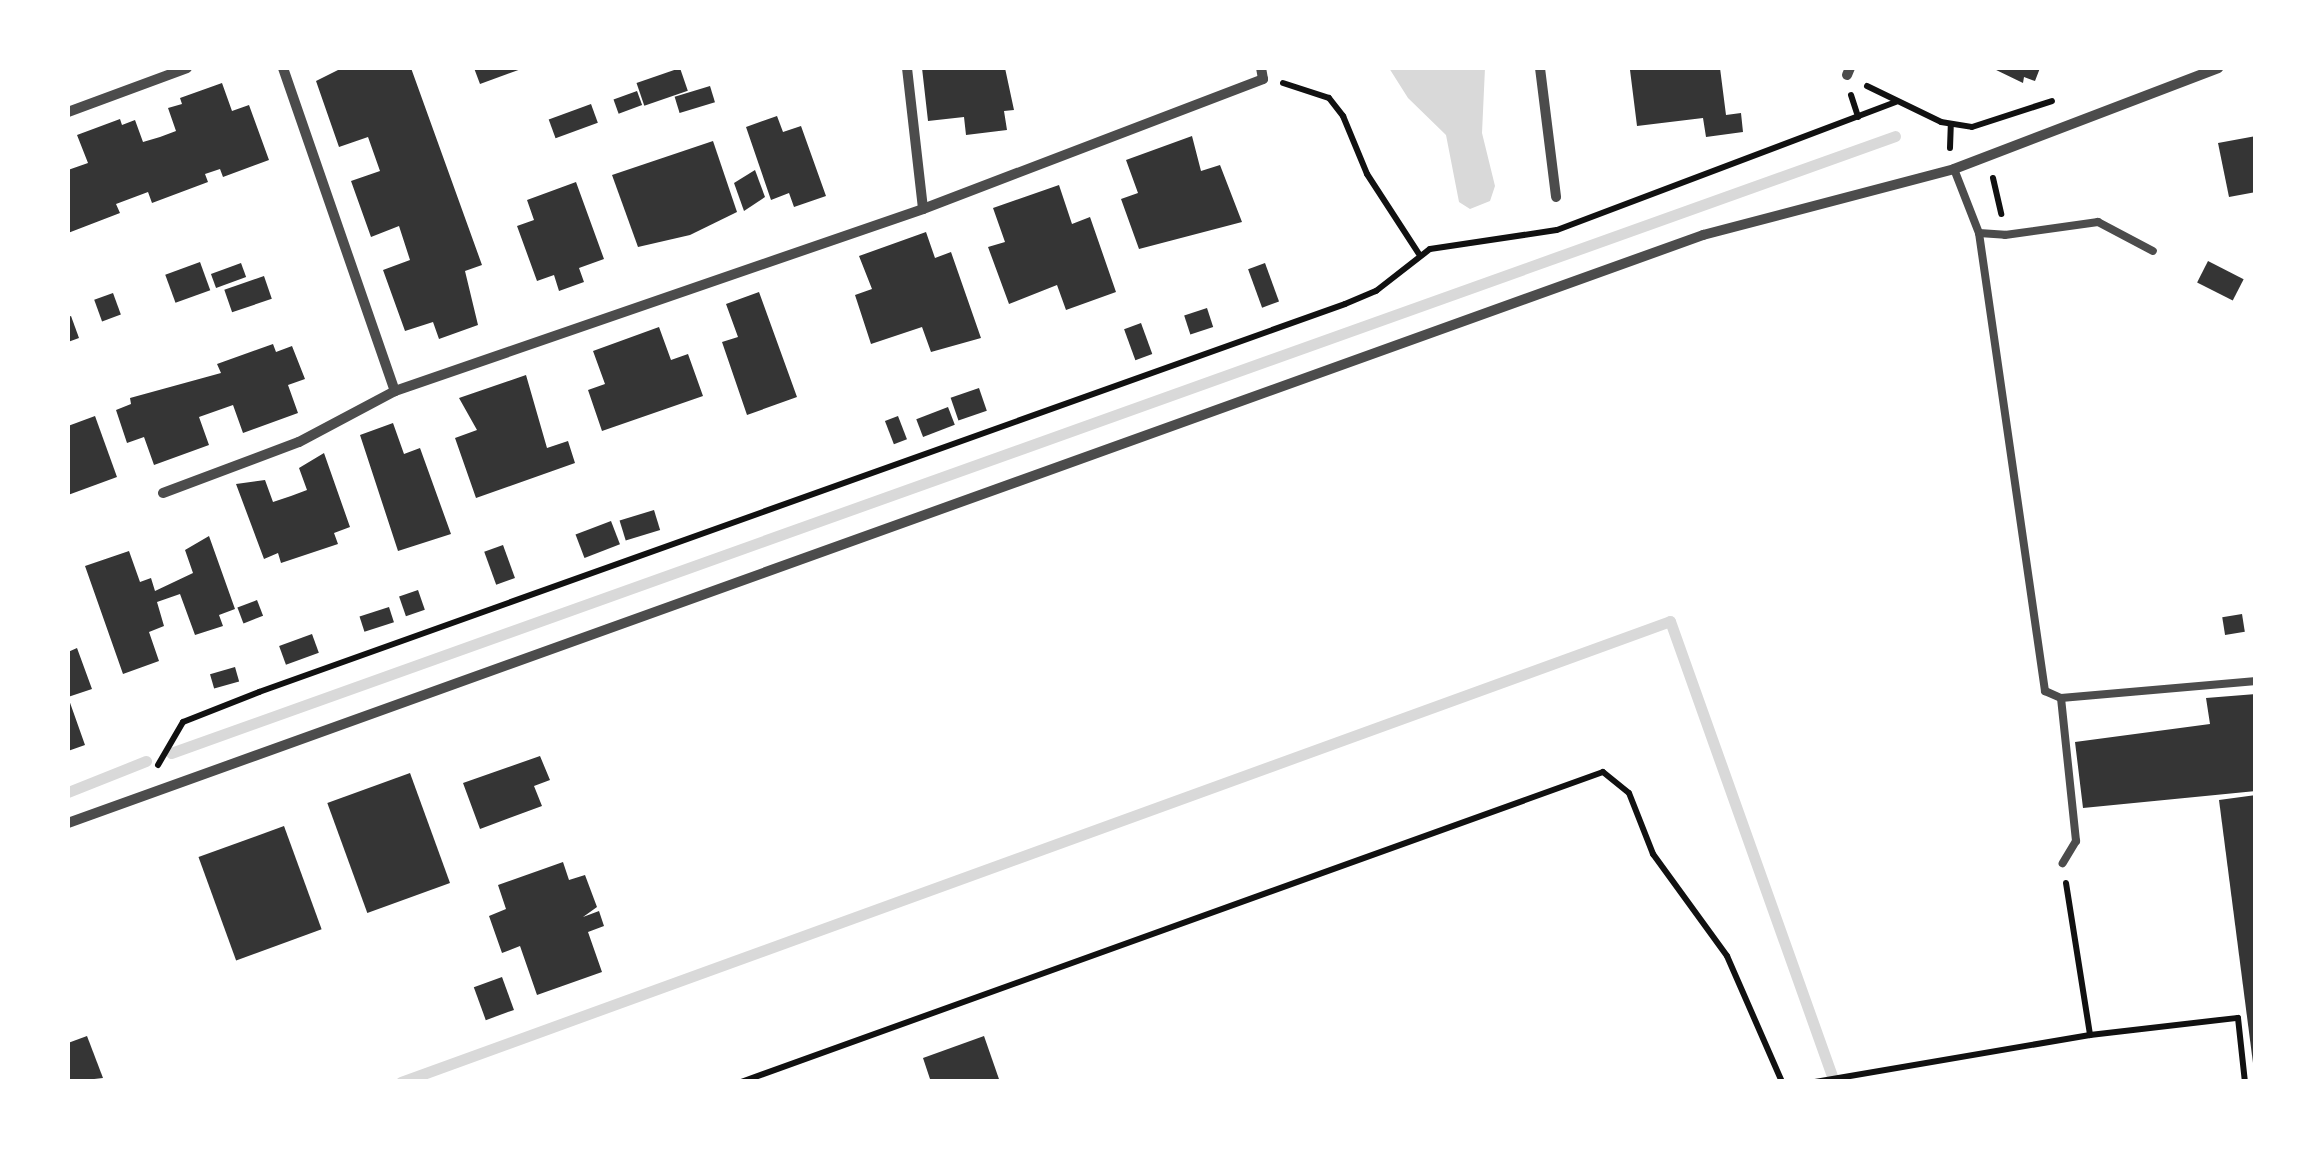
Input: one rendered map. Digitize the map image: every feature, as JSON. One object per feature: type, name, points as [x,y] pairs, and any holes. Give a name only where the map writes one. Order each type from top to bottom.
[{"type":"street","points":[[68,112],[187,68]]},
{"type":"street","points":[[283,68],[395,391]]},
{"type":"street","points":[[907,68],[922,209]]},
{"type":"street","points":[[1540,68],[1556,197]]},
{"type":"street","points":[[68,823],[1703,235],[1954,169],[2218,68]]},
{"type":"street","points":[[164,493],[300,442],[395,391],[922,209],[1262,73]]},
{"type":"lane","points":[[1954,169],[1979,233],[2045,691],[2061,698],[2256,680]]},
{"type":"lane","points":[[1979,233],[2006,236],[2098,222],[2153,251]]},
{"type":"lane","points":[[2061,698],[2076,841],[2063,863]]},
{"type":"path","points":[[1262,73],[1328,98],[1395,224],[1419,254]]},
{"type":"path","points":[[148,794],[168,739],[183,722],[1253,338],[1376,290],[1419,254],[1557,230],[1896,102],[1972,128],[2061,98]]},
{"type":"path","points":[[1989,157],[2006,236]]},
{"type":"path","points":[[741,1082],[1603,772],[1629,793],[1653,854],[1727,956],[1782,1082]]},
{"type":"path","points":[[2063,863],[2090,1035]]},
{"type":"path","points":[[1816,1081],[1849,1072],[2090,1035],[2238,1018],[2246,1082]]},
{"type":"shaded area","points":[[1389,68],[1485,68],[1482,133],[1495,186],[1490,201],[1470,209],[1459,202],[1446,135],[1408,98]]},
{"type":"building","points":[[342,68],[411,68],[482,265],[465,271],[478,325],[439,339],[433,322],[405,331],[383,270],[410,260],[399,226],[371,237],[351,181],[380,171],[368,137],[339,147],[316,81]]},
{"type":"building","points":[[474,68],[524,68],[480,84]]},
{"type":"building","points":[[680,68],[688,91],[644,106],[637,83]]},
{"type":"building","points":[[922,68],[1005,68],[1014,110],[1004,111],[1007,130],[966,135],[964,117],[928,121]]},
{"type":"building","points":[[1720,68],[1726,115],[1741,113],[1743,132],[1706,137],[1703,118],[1637,126],[1630,70]]},
{"type":"building","points":[[1992,68],[2040,68],[2035,81],[2024,77],[2023,83]]},
{"type":"building","points":[[222,83],[232,111],[249,105],[269,160],[223,177],[220,169],[205,174],[208,182],[152,203],[148,192],[116,204],[120,213],[68,233],[68,170],[88,163],[77,135],[120,119],[122,125],[135,120],[143,142],[160,137],[176,131],[168,108],[182,104],[180,98]]},
{"type":"building","points":[[710,86],[715,102],[680,113],[675,97]]},
{"type":"building","points":[[637,91],[642,105],[619,114],[614,100]]},
{"type":"building","points":[[591,104],[598,123],[556,138],[549,119]]},
{"type":"building","points":[[777,116],[783,132],[801,126],[826,196],[794,207],[789,193],[771,200],[746,127]]},
{"type":"building","points":[[1192,136],[1201,171],[1220,165],[1242,222],[1139,249],[1121,199],[1138,193],[1126,160]]},
{"type":"building","points":[[2256,136],[2256,192],[2229,197],[2218,143]]},
{"type":"building","points":[[713,141],[737,212],[690,235],[638,247],[612,175]]},
{"type":"building","points":[[755,170],[765,197],[744,211],[734,183]]},
{"type":"building","points":[[576,182],[604,259],[579,268],[584,282],[559,291],[554,275],[537,281],[517,226],[534,220],[527,200]]},
{"type":"building","points":[[1059,185],[1072,224],[1090,217],[1116,292],[1066,310],[1057,285],[1009,304],[988,247],[1005,242],[993,208]]},
{"type":"building","points":[[926,232],[935,258],[951,252],[981,338],[931,352],[922,327],[871,344],[855,295],[872,289],[859,256]]},
{"type":"building","points":[[2208,261],[2244,279],[2233,301],[2197,282]]},
{"type":"building","points":[[200,262],[210,290],[175,303],[165,275]]},
{"type":"building","points":[[241,263],[246,277],[216,288],[211,274]]},
{"type":"building","points":[[1265,263],[1279,302],[1262,308],[1248,269]]},
{"type":"building","points":[[264,276],[272,299],[232,312],[224,290]]},
{"type":"building","points":[[759,292],[797,397],[747,415],[722,342],[738,337],[726,304]]},
{"type":"building","points":[[113,293],[121,315],[102,321],[94,300]]},
{"type":"building","points":[[1207,308],[1213,327],[1190,334],[1184,315]]},
{"type":"building","points":[[71,316],[79,338],[68,342],[68,317]]},
{"type":"building","points":[[1141,323],[1152,354],[1135,360],[1124,329]]},
{"type":"building","points":[[659,327],[671,360],[688,354],[703,396],[602,431],[588,390],[605,384],[593,351]]},
{"type":"building","points":[[273,344],[276,352],[292,346],[305,379],[288,385],[298,413],[243,433],[233,405],[199,417],[209,445],[154,465],[144,437],[127,443],[116,410],[131,404],[130,398],[221,373],[217,364]]},
{"type":"building","points":[[526,375],[547,448],[568,441],[575,463],[476,498],[455,438],[477,430],[459,398]]},
{"type":"building","points":[[979,388],[987,411],[958,420],[951,398]]},
{"type":"building","points":[[948,407],[955,425],[923,437],[916,419]]},
{"type":"building","points":[[95,416],[117,477],[68,495],[68,426]]},
{"type":"building","points":[[898,416],[907,439],[894,444],[885,421]]},
{"type":"building","points":[[393,423],[404,454],[420,448],[451,534],[398,551],[360,435]]},
{"type":"building","points":[[324,453],[350,527],[334,533],[338,544],[281,563],[278,553],[264,559],[236,484],[265,480],[273,502],[291,496],[307,490],[299,468]]},
{"type":"building","points":[[654,510],[660,530],[626,541],[620,521]]},
{"type":"building","points":[[611,521],[620,544],[584,558],[576,535]]},
{"type":"building","points":[[209,536],[235,609],[219,615],[223,626],[195,635],[180,594],[157,602],[164,626],[149,632],[159,661],[123,674],[85,566],[129,551],[140,582],[151,578],[155,591],[193,573],[185,550]]},
{"type":"building","points":[[503,545],[515,578],[496,585],[484,552]]},
{"type":"building","points":[[418,590],[425,610],[406,616],[399,597]]},
{"type":"building","points":[[257,600],[263,616],[243,623],[237,608]]},
{"type":"building","points":[[389,607],[394,622],[364,632],[360,617]]},
{"type":"building","points":[[2242,614],[2245,632],[2225,635],[2222,617]]},
{"type":"building","points":[[312,634],[319,653],[286,665],[279,646]]},
{"type":"building","points":[[77,648],[92,689],[68,697],[68,652]]},
{"type":"building","points":[[235,667],[239,681],[214,689],[210,674]]},
{"type":"building","points":[[2256,694],[2256,791],[2083,808],[2075,742],[2210,724],[2206,698]]},
{"type":"building","points":[[68,697],[85,745],[68,751]]},
{"type":"building","points":[[540,756],[550,780],[534,786],[542,806],[480,829],[463,783]]},
{"type":"building","points":[[410,773],[450,883],[367,913],[327,803]]},
{"type":"building","points":[[2256,795],[2256,1063],[2253,1063],[2219,800]]},
{"type":"building","points":[[284,826],[322,929],[236,960],[198,857]]},
{"type":"building","points":[[563,862],[569,880],[585,875],[597,907],[583,917],[599,911],[604,926],[588,932],[602,972],[537,995],[520,946],[502,953],[489,916],[506,909],[498,885]]},
{"type":"building","points":[[502,977],[514,1010],[486,1020],[474,987]]},
{"type":"building","points":[[87,1036],[103,1078],[68,1082],[68,1043]]},
{"type":"building","points":[[984,1036],[1000,1082],[931,1082],[923,1058]]},
{"type":"waterway","points":[[171,753],[1895,136]]},
{"type":"waterway","points":[[401,1082],[1670,621],[1834,1082]]},
{"type":"waterway","points":[[68,792],[146,761]]}]
